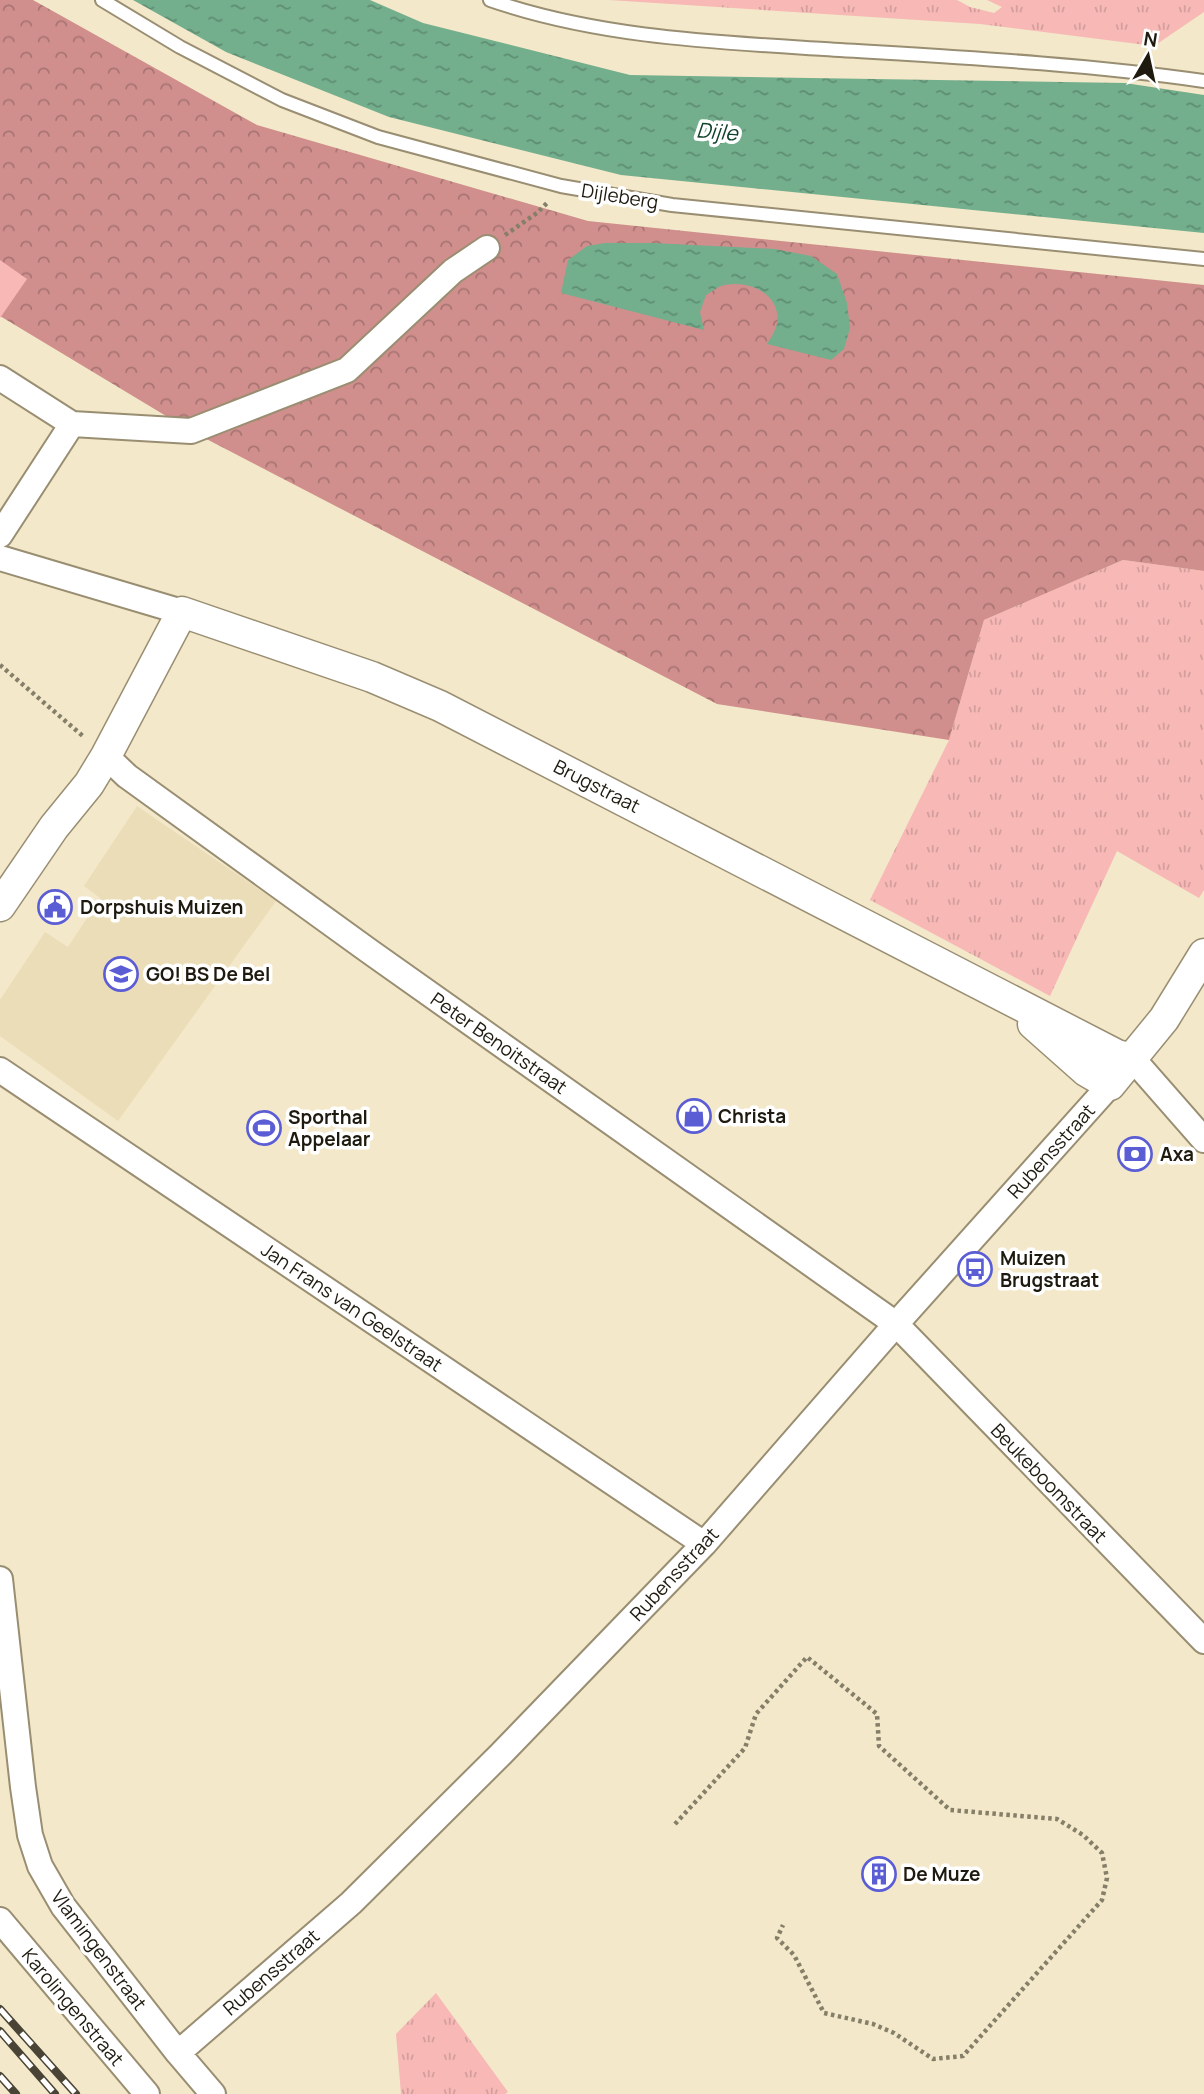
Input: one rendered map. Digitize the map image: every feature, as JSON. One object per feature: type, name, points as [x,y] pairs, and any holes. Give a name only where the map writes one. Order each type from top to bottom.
[{"type":"street","points":[[0,378],[72,424],[191,431],[347,370],[453,271],[488,248]]},
{"type":"street","points":[[0,535],[72,424]]},
{"type":"street","points":[[0,558],[181,612],[89,784],[54,827],[0,906]]},
{"type":"street","name":"Brugstraat","points":[[181,612],[372,677],[440,706],[1117,1055],[1133,1059]]},
{"type":"street","name":"Peter Benoitstraat","points":[[106,756],[127,776],[358,943],[896,1324]]},
{"type":"street","points":[[1204,954],[1164,1019],[1133,1059],[1204,1140]]},
{"type":"street","name":"Brugstraat","points":[[999,994],[1086,1071],[1110,1085]]},
{"type":"street","name":"Rubensstraat","points":[[178,2053],[351,1903],[493,1762],[704,1544],[1133,1059]]},
{"type":"street","name":"Jan Frans van Geelstraat","points":[[0,1070],[704,1544]]},
{"type":"street","name":"Beukeboomstraat","points":[[896,1324],[1204,1641]]},
{"type":"street","name":"Vlamingenstraat","points":[[0,1579],[23,1787],[30,1835],[40,1866],[63,1906],[178,2053],[214,2094]]},
{"type":"street","name":"Karolingenstraat","points":[[0,1920],[147,2094]]},
{"type":"lane","points":[[102,0],[180,47],[282,100],[378,137],[561,186]]},
{"type":"lane","points":[[490,0],[585,25],[682,41],[1129,70],[1204,81]]},
{"type":"lane","name":"Dijleberg","points":[[561,186],[672,205],[1204,259]]},
{"type":"path","name":"Dijleberg","points":[[488,248],[537,213],[561,186]]},
{"type":"path","points":[[0,666],[106,756]]},
{"type":"path","points":[[675,1824],[745,1748],[756,1714],[807,1657],[877,1714],[879,1746],[950,1810],[1057,1819],[1083,1835],[1102,1853],[1107,1878],[1102,1900],[963,2056],[933,2059],[894,2033],[873,2024],[824,2013],[794,1955],[777,1938],[783,1925]]},
{"type":"shaded area","name":"GO! BS De Bel","points":[[137,806],[276,901],[118,1121],[0,1036],[0,1000],[45,932],[68,947],[100,898],[84,886]]},
{"type":"green space","points":[[0,0],[33,0],[257,125],[588,221],[1204,285],[1204,571],[1123,560],[984,620],[949,740],[717,704],[191,431],[0,316]]},
{"type":"green space","points":[[609,0],[957,0],[970,7],[994,13],[1002,7],[987,0],[1204,0],[1204,12],[1154,46],[980,24]]},
{"type":"green space","points":[[0,260],[27,279],[0,318]]},
{"type":"green space","points":[[1123,560],[1204,571],[1204,890],[1199,898],[1117,851],[1050,996],[870,900],[949,740],[984,620]]},
{"type":"green space","points":[[436,1993],[508,2092],[401,2094],[396,2034]]},
{"type":"water","name":"Dijle","points":[[133,0],[370,0],[423,23],[630,75],[1125,83],[1204,95],[1204,233],[621,175],[389,117],[226,52]]},
{"type":"water","points":[[605,243],[775,249],[811,256],[837,274],[847,303],[850,328],[844,349],[831,360],[767,344],[777,324],[774,305],[762,291],[744,285],[722,286],[706,295],[700,312],[704,330],[561,293],[568,260],[587,246]]},
{"type":"railway","points":[[0,2009],[76,2094]]},
{"type":"railway","points":[[0,2031],[55,2094]]},
{"type":"railway","points":[[0,2076],[16,2094]]},
{"type":"place","name":"Dorpshuis Muizen","points":[[55,907]]},
{"type":"place","name":"GO! BS De Bel","points":[[121,974]]},
{"type":"place","name":"Christa","points":[[694,1116]]},
{"type":"place","name":"Sporthal Appelaar","points":[[264,1128]]},
{"type":"place","name":"Axa","points":[[1135,1154]]},
{"type":"place","name":"Muizen Brugstraat","points":[[975,1269]]},
{"type":"place","name":"De Muze","points":[[879,1874]]}]
